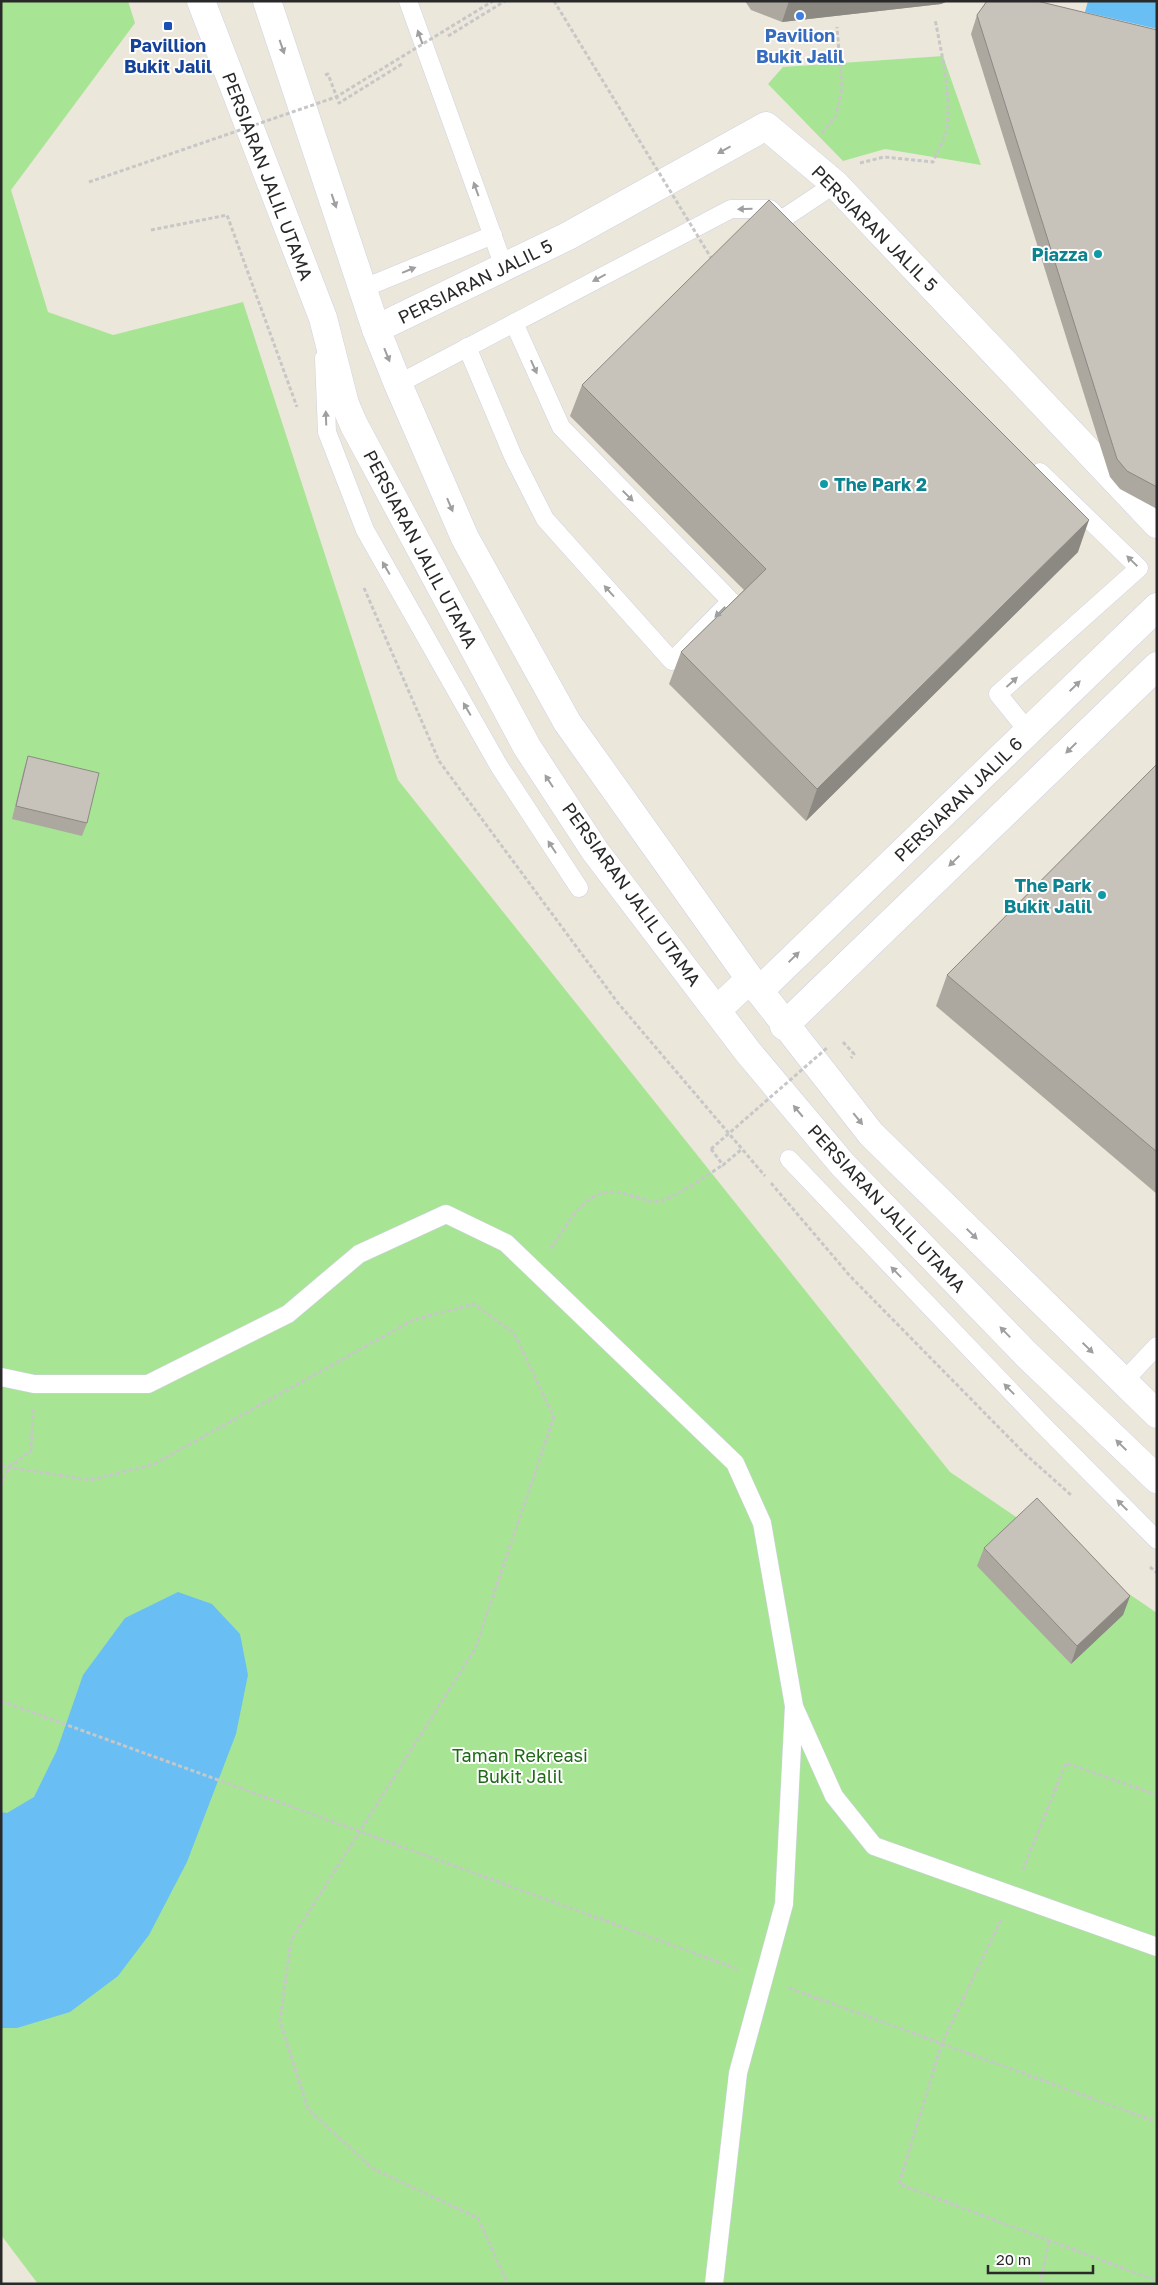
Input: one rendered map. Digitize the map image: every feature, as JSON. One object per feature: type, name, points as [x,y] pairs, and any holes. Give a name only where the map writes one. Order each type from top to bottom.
[{"type":"street","name":"PERSIARAN JALIL UTAMA","points":[[201,1],[323,318],[345,404],[354,425],[527,747],[595,851],[748,1052],[843,1165],[1027,1355],[1157,1478]]},
{"type":"street","points":[[267,1],[364,288],[376,329],[398,384],[465,538],[567,722],[784,1026],[871,1134],[1157,1414]]},
{"type":"street","name":"PERSIARAN JALIL 5","points":[[376,329],[568,236],[766,126],[843,174],[1157,524]]},
{"type":"street","name":"PERSIARAN JALIL 6","points":[[717,1010],[754,985],[864,889],[1157,607]]},
{"type":"street","points":[[784,1026],[1157,666]]},
{"type":"street","points":[[864,889],[894,918]]},
{"type":"lane","points":[[408,1],[504,267]]},
{"type":"lane","points":[[781,220],[843,174]]},
{"type":"lane","points":[[398,384],[731,209],[770,209],[796,234]]},
{"type":"lane","points":[[364,288],[493,235]]},
{"type":"lane","points":[[323,318],[327,432],[365,530],[499,766],[579,888]]},
{"type":"lane","points":[[467,347],[513,456],[545,519],[672,661],[731,601],[561,427],[514,323]]},
{"type":"lane","points":[[1024,457],[1139,568],[998,694],[1028,731]]},
{"type":"lane","points":[[789,1159],[1048,1430],[1157,1540]]},
{"type":"lane","points":[[1,1377],[34,1384],[148,1384],[288,1314],[359,1254],[446,1214],[506,1243],[735,1463],[762,1523],[794,1706],[784,1904],[738,2073],[714,2284]]},
{"type":"lane","points":[[1123,1382],[1157,1346]]},
{"type":"lane","points":[[794,1706],[834,1796],[874,1846],[1157,1947]]},
{"type":"path","points":[[89,182],[336,96],[493,1]]},
{"type":"path","points":[[328,74],[339,103],[505,1]]},
{"type":"path","points":[[554,1],[713,262]]},
{"type":"path","points":[[843,174],[884,157],[933,162],[946,132],[947,106],[946,80],[935,19]]},
{"type":"path","points":[[820,136],[836,116],[842,88],[838,27]]},
{"type":"path","points":[[723,1165],[711,1149],[828,1047]]},
{"type":"path","points":[[535,1271],[586,1200],[596,1194],[616,1191],[658,1202],[671,1197],[723,1165],[742,1148]]},
{"type":"path","points":[[1,1466],[91,1480],[154,1464],[413,1320],[474,1304],[514,1333],[554,1416],[475,1648],[291,1940],[280,2021],[308,2109],[373,2169],[478,2218],[506,2280],[505,2284]]},
{"type":"path","points":[[1,1485],[9,1467],[31,1451],[34,1384]]},
{"type":"path","points":[[1,1701],[1157,2122]]},
{"type":"path","points":[[1157,1795],[1066,1763],[1013,1895],[942,2043],[899,2184],[1157,2281]]},
{"type":"path","points":[[1040,2284],[1049,2240]]},
{"type":"green space","name":"Taman Rekreasi Bukit Jalil","points":[[1,1],[128,1],[135,23],[11,190],[48,312],[113,335],[243,302],[398,780],[950,1472],[1157,1613],[1157,2284],[38,2284],[1,2235]]},
{"type":"green space","points":[[943,56],[981,165],[885,149],[843,161],[768,84],[783,67]]},
{"type":"water","points":[[1088,1],[1157,1],[1157,29],[1085,12]]},
{"type":"water","points":[[178,1592],[212,1604],[240,1634],[248,1675],[236,1734],[187,1862],[149,1935],[118,1976],[70,2012],[17,2028],[1,2028],[1,1812],[7,1813],[34,1797],[57,1750],[83,1675],[125,1618]]},
{"type":"building","name":"Piazza","points":[[987,1],[1037,1],[1157,30],[1157,487],[1127,471],[1117,459],[977,15]]},
{"type":"building","name":"The Park 2","points":[[769,200],[1089,520],[817,789],[681,652],[766,569],[582,385]]},
{"type":"building","points":[[28,756],[99,773],[87,823],[16,806]]},
{"type":"building","name":"The Park Bukit Jalil","points":[[1157,764],[1157,1152],[947,975]]},
{"type":"building","points":[[1037,1498],[1130,1596],[1077,1646],[984,1548]]},
{"type":"place","name":"Pavilion Bukit Jalil","points":[[800,16]]},
{"type":"place","name":"Pavillion Bukit Jalil","points":[[168,26]]},
{"type":"place","name":"Piazza","points":[[1098,254]]},
{"type":"place","name":"The Park 2","points":[[824,484]]},
{"type":"place","name":"The Park Bukit Jalil","points":[[1102,895]]}]
